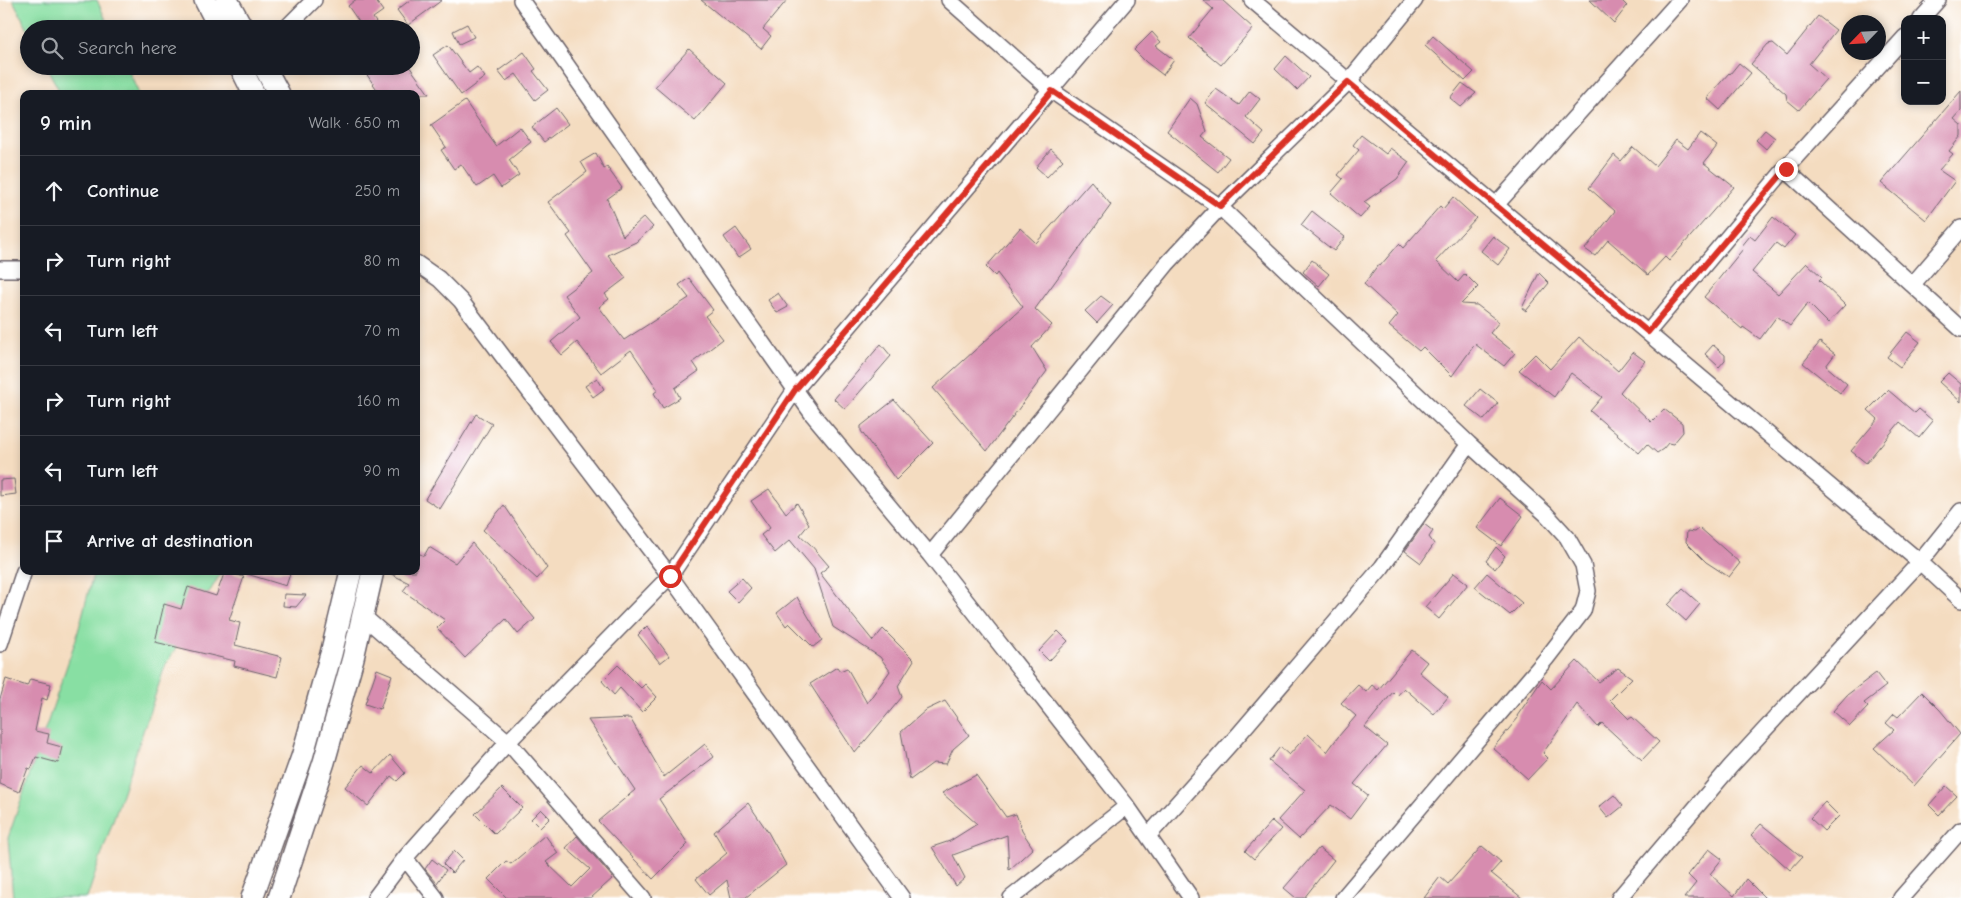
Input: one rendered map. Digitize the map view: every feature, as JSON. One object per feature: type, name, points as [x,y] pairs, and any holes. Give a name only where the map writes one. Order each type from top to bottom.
[{"type":"street","points":[[204,0],[215,20]]},
{"type":"street","points":[[227,0],[238,20]]},
{"type":"street","points":[[293,20],[314,0]]},
{"type":"street","points":[[521,0],[813,415],[930,555],[1127,806],[1191,898]]},
{"type":"street","points":[[949,0],[1052,91],[1220,206],[1469,444],[1546,514],[1567,537],[1583,565],[1588,591],[1583,611],[1546,659],[1342,898]]},
{"type":"street","points":[[375,898],[405,858],[508,742],[670,576],[795,390],[1052,91],[1127,0]]},
{"type":"street","points":[[1252,0],[1920,562],[1961,600]]},
{"type":"street","points":[[930,555],[1167,264],[1220,206],[1348,82],[1416,0]]},
{"type":"street","points":[[1496,205],[1680,0]]},
{"type":"street","points":[[1925,15],[1938,0]]},
{"type":"street","points":[[1648,332],[1786,169],[1901,41]]},
{"type":"street","points":[[244,75],[252,90]]},
{"type":"street","points":[[269,75],[278,90]]},
{"type":"street","points":[[1786,169],[1961,328]]},
{"type":"street","points":[[1913,284],[1961,228]]},
{"type":"street","points":[[420,265],[439,279],[460,301],[670,576],[902,898]]},
{"type":"street","points":[[0,269],[20,269]]},
{"type":"street","points":[[1148,836],[1239,734],[1382,567],[1469,444]]},
{"type":"street","points":[[1619,898],[1731,766],[1920,562],[1961,511]]},
{"type":"street","points":[[0,644],[23,575]]},
{"type":"street","points":[[252,898],[302,757],[332,654],[350,575]]},
{"type":"street","points":[[279,898],[324,762],[353,658],[372,575]]},
{"type":"street","points":[[363,616],[508,742],[643,898]]},
{"type":"street","points":[[1011,898],[1127,806]]},
{"type":"street","points":[[1902,898],[1960,832]]},
{"type":"street","points":[[405,858],[436,898]]},
{"type":"green space","points":[[13,0],[97,0],[106,20],[23,20]]},
{"type":"green space","points":[[51,75],[131,75],[137,90],[59,90]]},
{"type":"green space","points":[[93,575],[220,575],[165,666],[87,898],[13,898],[8,838],[76,639]]},
{"type":"building","points":[[355,0],[375,0],[383,11],[373,18],[374,20],[358,20],[348,6]]},
{"type":"building","points":[[410,0],[442,0],[415,20],[404,20],[397,10]]},
{"type":"building","points":[[701,0],[787,0],[763,29],[771,36],[761,49]]},
{"type":"building","points":[[1203,0],[1222,0],[1253,28],[1221,65],[1189,38],[1213,9]]},
{"type":"building","points":[[1590,0],[1621,0],[1627,6],[1614,23]]},
{"type":"building","points":[[1818,16],[1836,30],[1809,64],[1826,79],[1799,110],[1787,100],[1786,94],[1751,64],[1768,44],[1773,43],[1787,55]]},
{"type":"building","points":[[467,24],[474,37],[459,44],[453,31]]},
{"type":"building","points":[[1152,32],[1161,42],[1156,46],[1174,60],[1163,75],[1134,50]]},
{"type":"building","points":[[1433,36],[1474,72],[1465,81],[1425,45]]},
{"type":"building","points":[[448,45],[469,73],[477,67],[485,77],[461,95],[433,55]]},
{"type":"building","points":[[689,49],[727,83],[695,121],[655,87]]},
{"type":"building","points":[[524,52],[536,69],[533,71],[548,90],[535,100],[516,74],[506,81],[498,71]]},
{"type":"building","points":[[1286,56],[1309,77],[1297,90],[1275,69]]},
{"type":"building","points":[[1739,63],[1751,73],[1720,110],[1707,98]]},
{"type":"building","points":[[367,75],[415,75],[429,94],[420,94],[420,90],[377,90]]},
{"type":"building","points":[[1462,83],[1476,93],[1461,107],[1450,98]]},
{"type":"building","points":[[1216,89],[1239,105],[1250,91],[1260,99],[1246,117],[1264,133],[1255,144],[1205,103]]},
{"type":"building","points":[[1961,91],[1961,111],[1954,119],[1961,125],[1961,136],[1949,151],[1953,154],[1939,170],[1955,181],[1926,220],[1881,183]]},
{"type":"building","points":[[1190,98],[1197,104],[1207,131],[1202,137],[1229,158],[1218,172],[1167,131]]},
{"type":"building","points":[[465,101],[496,146],[520,127],[531,142],[509,160],[519,175],[501,188],[493,176],[477,187],[461,164],[454,169],[441,150],[446,147],[431,125]]},
{"type":"building","points":[[556,108],[568,124],[544,142],[532,127]]},
{"type":"building","points":[[1765,130],[1775,138],[1766,149],[1756,140]]},
{"type":"building","points":[[1700,133],[1717,146],[1704,163],[1734,187],[1669,261],[1665,257],[1648,275],[1608,240],[1595,256],[1585,249],[1615,211],[1589,188],[1614,155],[1621,161],[1633,147],[1655,166],[1676,140],[1688,149]]},
{"type":"building","points":[[1361,135],[1386,154],[1390,148],[1409,162],[1397,179],[1364,202],[1370,207],[1360,218],[1331,193],[1343,179],[1338,175],[1359,150],[1353,145]]},
{"type":"building","points":[[1051,149],[1063,160],[1047,177],[1036,167]]},
{"type":"building","points":[[596,153],[604,169],[607,167],[622,188],[607,199],[623,236],[644,217],[653,227],[636,242],[608,255],[626,278],[605,294],[609,299],[599,307],[624,340],[689,298],[679,285],[689,278],[713,310],[705,316],[723,339],[693,362],[699,371],[675,388],[680,398],[663,408],[654,393],[658,390],[631,350],[601,373],[577,342],[562,355],[551,342],[580,317],[564,295],[593,273],[567,236],[571,233],[548,202],[587,172],[581,162]]},
{"type":"building","points":[[1091,181],[1111,205],[1035,309],[1052,325],[1032,347],[1047,371],[987,451],[933,388],[1023,307],[997,273],[995,276],[986,267],[1020,228],[1036,243]]},
{"type":"building","points":[[1453,197],[1476,218],[1436,261],[1458,282],[1465,274],[1478,287],[1461,304],[1477,305],[1499,322],[1490,333],[1515,353],[1504,366],[1475,344],[1452,376],[1423,347],[1419,351],[1389,326],[1398,315],[1364,284],[1378,265],[1380,266],[1399,244],[1403,248],[1440,206],[1443,209]]},
{"type":"building","points":[[1312,211],[1345,237],[1334,251],[1301,225]]},
{"type":"building","points":[[1773,217],[1795,235],[1784,249],[1776,243],[1752,272],[1778,294],[1807,263],[1822,277],[1819,280],[1845,305],[1828,323],[1808,303],[1790,326],[1777,316],[1760,339],[1743,327],[1742,329],[1704,297],[1743,249],[1741,247],[1750,236],[1755,240]]},
{"type":"building","points":[[736,228],[751,249],[738,258],[724,237]]},
{"type":"building","points":[[1493,236],[1510,249],[1498,265],[1481,251]]},
{"type":"building","points":[[1312,260],[1329,274],[1319,286],[1303,272]]},
{"type":"building","points":[[1539,273],[1549,283],[1526,311],[1522,308]]},
{"type":"building","points":[[778,293],[788,307],[777,313],[768,300]]},
{"type":"building","points":[[1101,296],[1113,305],[1097,323],[1085,311]]},
{"type":"building","points":[[1907,332],[1920,342],[1900,367],[1887,357]]},
{"type":"building","points":[[1579,337],[1618,371],[1633,352],[1645,361],[1620,392],[1651,422],[1664,409],[1682,423],[1683,432],[1673,444],[1668,443],[1657,453],[1647,444],[1639,453],[1590,411],[1602,397],[1571,373],[1554,397],[1519,370],[1535,354],[1550,369]]},
{"type":"building","points":[[1820,342],[1835,354],[1826,366],[1847,384],[1840,393],[1803,363]]},
{"type":"building","points":[[881,344],[891,356],[845,409],[834,399]]},
{"type":"building","points":[[1713,345],[1725,355],[1725,360],[1719,367],[1705,354]]},
{"type":"building","points":[[1948,373],[1961,384],[1961,402],[1939,382]]},
{"type":"building","points":[[597,378],[604,389],[593,397],[585,386]]},
{"type":"building","points":[[1480,389],[1498,403],[1484,420],[1466,406]]},
{"type":"building","points":[[1888,390],[1915,413],[1919,409],[1933,421],[1919,438],[1900,422],[1866,463],[1851,451],[1878,419],[1868,410]]},
{"type":"building","points":[[894,400],[933,443],[896,480],[861,431],[861,426]]},
{"type":"building","points":[[476,414],[492,424],[440,509],[425,499]]},
{"type":"building","points":[[14,479],[16,494],[0,496],[0,480]]},
{"type":"building","points":[[769,489],[786,513],[797,503],[809,524],[800,535],[829,566],[820,573],[873,641],[883,629],[914,660],[898,686],[902,697],[855,753],[810,684],[837,667],[840,671],[847,668],[867,703],[890,671],[880,657],[833,627],[814,569],[790,540],[775,553],[761,535],[770,528],[751,501]]},
{"type":"building","points":[[1500,498],[1523,516],[1501,546],[1477,528]]},
{"type":"building","points":[[504,505],[547,568],[537,579],[483,530]]},
{"type":"building","points":[[1424,524],[1433,531],[1429,537],[1434,544],[1421,563],[1405,551]]},
{"type":"building","points":[[1700,528],[1740,563],[1729,577],[1706,562],[1686,542],[1687,531],[1695,532]]},
{"type":"building","points":[[472,543],[535,619],[518,634],[506,619],[465,658],[437,628],[445,620],[403,591],[409,583],[393,575],[420,575],[420,554],[424,556],[429,547],[455,563]]},
{"type":"building","points":[[1496,547],[1505,556],[1495,569],[1486,561]]},
{"type":"building","points":[[1454,573],[1468,584],[1439,619],[1425,607]]},
{"type":"building","points":[[1487,573],[1522,603],[1510,615],[1475,587]]},
{"type":"building","points":[[224,575],[244,577],[229,620],[240,623],[235,645],[282,657],[277,677],[234,666],[235,661],[155,642],[164,604],[181,609],[188,587],[216,596]]},
{"type":"building","points":[[250,575],[290,575],[286,586]]},
{"type":"building","points":[[742,578],[751,588],[738,602],[727,591]]},
{"type":"building","points":[[1683,589],[1700,604],[1686,621],[1668,605]]},
{"type":"building","points":[[284,594],[306,595],[296,607],[283,606]]},
{"type":"building","points":[[797,597],[822,640],[813,647],[789,623],[786,626],[777,613]]},
{"type":"building","points":[[647,626],[669,656],[660,663],[638,635]]},
{"type":"building","points":[[1058,631],[1068,641],[1049,661],[1039,651]]},
{"type":"building","points":[[1412,650],[1427,662],[1419,672],[1448,697],[1434,714],[1404,688],[1397,696],[1393,692],[1365,727],[1387,745],[1354,784],[1368,795],[1350,819],[1331,805],[1299,839],[1278,820],[1305,790],[1269,761],[1280,747],[1289,755],[1308,734],[1327,752],[1356,716],[1341,703],[1358,685],[1366,692],[1372,685],[1378,690]]},
{"type":"building","points":[[1577,661],[1599,682],[1618,668],[1632,678],[1610,700],[1629,719],[1632,717],[1659,742],[1642,760],[1602,723],[1598,727],[1577,704],[1543,753],[1548,758],[1528,779],[1493,748],[1518,718],[1517,716],[1542,680],[1551,689]]},
{"type":"building","points":[[618,665],[641,688],[645,684],[657,697],[642,712],[620,688],[614,695],[602,681]]},
{"type":"building","points":[[377,669],[392,675],[380,709],[365,704]]},
{"type":"building","points":[[1876,673],[1886,686],[1864,703],[1868,707],[1850,726],[1833,711],[1847,695]]},
{"type":"building","points":[[6,679],[27,686],[30,679],[51,684],[47,700],[42,698],[35,731],[49,734],[47,743],[62,747],[58,763],[36,757],[31,769],[28,768],[19,792],[0,784],[0,699]]},
{"type":"building","points":[[1922,692],[1960,734],[1914,786],[1874,748],[1894,730],[1886,723],[1894,714],[1898,717]]},
{"type":"building","points":[[945,701],[969,735],[953,749],[946,764],[933,763],[910,780],[901,732],[926,710]]},
{"type":"building","points":[[630,718],[664,777],[705,744],[714,757],[659,799],[688,844],[653,879],[598,821],[635,790],[588,720]]},
{"type":"building","points":[[390,755],[405,773],[397,781],[391,776],[368,806],[345,787],[363,765],[373,773]]},
{"type":"building","points":[[976,775],[1006,817],[1016,814],[1022,831],[1033,848],[1009,870],[1007,835],[953,855],[965,878],[956,886],[932,847],[950,841],[977,824],[942,793]]},
{"type":"building","points":[[1946,786],[1957,796],[1939,815],[1929,805]]},
{"type":"building","points":[[502,788],[522,808],[495,834],[475,814]]},
{"type":"building","points":[[1614,795],[1623,806],[1608,818],[1599,807]]},
{"type":"building","points":[[1825,802],[1839,816],[1824,831],[1810,818]]},
{"type":"building","points":[[748,803],[768,832],[786,865],[745,898],[731,898],[727,880],[709,895],[696,879],[727,853],[714,832]]},
{"type":"building","points":[[541,809],[550,818],[540,828],[531,819]]},
{"type":"building","points":[[1272,821],[1281,829],[1254,859],[1245,851]]},
{"type":"building","points":[[1761,824],[1802,857],[1790,870],[1751,835]]},
{"type":"building","points":[[545,835],[558,853],[546,862],[572,887],[590,869],[566,848],[577,836],[613,878],[591,898],[507,898],[488,879],[506,861],[511,864]]},
{"type":"building","points":[[1482,846],[1501,862],[1491,873],[1522,898],[1424,898],[1440,877],[1448,884]]},
{"type":"building","points":[[1319,848],[1334,860],[1304,898],[1296,898],[1284,888]]},
{"type":"building","points":[[1709,849],[1722,859],[1710,874],[1734,896],[1746,879],[1765,898],[1684,898],[1696,883],[1688,875]]},
{"type":"building","points":[[454,851],[463,860],[452,873],[443,864]]},
{"type":"building","points":[[432,859],[446,870],[437,883],[425,869]]},
{"type":"route","points":[[670,576],[795,390],[1052,91],[1220,206],[1348,82],[1648,332],[1786,169]]}]
